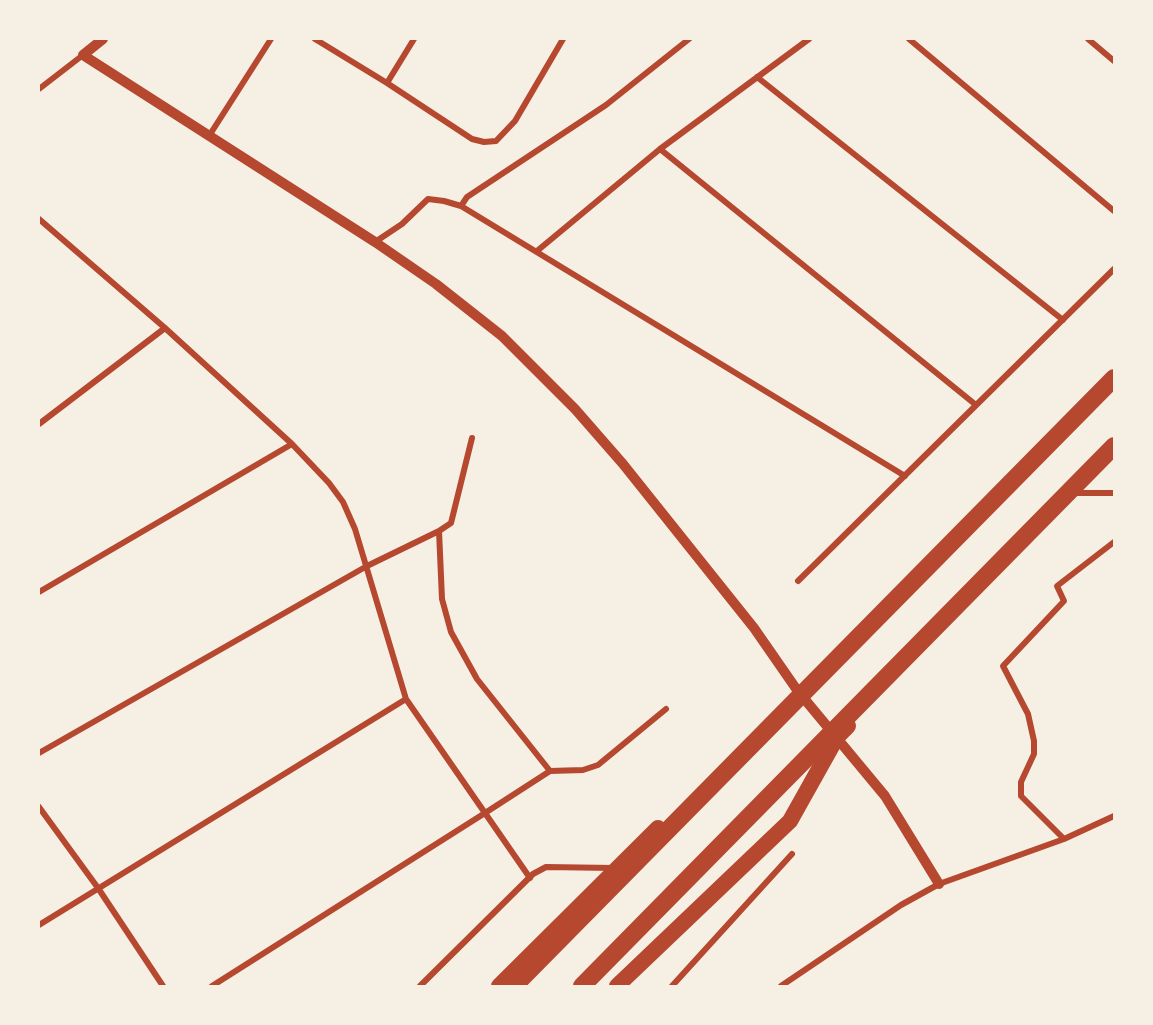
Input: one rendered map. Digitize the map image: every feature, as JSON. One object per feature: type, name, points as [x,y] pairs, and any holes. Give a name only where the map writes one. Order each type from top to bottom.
[{"type":"highway","points":[[499,986],[1114,371]]},
{"type":"highway","points":[[514,986],[1114,378]]},
{"type":"highway","points":[[582,986],[1114,446]]},
{"type":"highway","points":[[617,986],[790,821],[837,737],[942,627],[1114,456]]},
{"type":"street","points":[[39,89],[102,39]]},
{"type":"street","points":[[209,136],[271,39]]},
{"type":"street","points":[[315,39],[472,139],[484,142],[496,141],[515,121],[563,39]]},
{"type":"street","points":[[387,83],[414,39]]},
{"type":"street","points":[[461,206],[467,197],[606,105],[689,39]]},
{"type":"street","points":[[537,251],[660,149],[809,39]]},
{"type":"street","points":[[909,39],[1114,211]]},
{"type":"street","points":[[1088,39],[1114,61]]},
{"type":"street","points":[[83,55],[375,242],[436,284],[502,336],[575,409],[623,464],[754,628],[797,690],[885,796],[939,884]]},
{"type":"street","points":[[757,77],[1063,320]]},
{"type":"street","points":[[660,149],[976,405]]},
{"type":"street","points":[[375,242],[402,224],[428,199],[461,206],[905,476]]},
{"type":"street","points":[[39,219],[165,328],[292,444],[329,483],[343,502],[355,529],[406,699],[530,878]]},
{"type":"street","points":[[798,581],[1114,269]]},
{"type":"street","points":[[39,424],[165,328]]},
{"type":"street","points":[[39,753],[367,566],[451,523],[472,438]]},
{"type":"street","points":[[39,592],[292,444]]},
{"type":"street","points":[[1077,493],[1114,494]]},
{"type":"street","points":[[439,531],[442,599],[452,632],[477,680],[550,771]]},
{"type":"street","points":[[1064,839],[1021,796],[1021,782],[1034,754],[1034,741],[1028,714],[1003,666],[1064,601],[1057,586],[1114,543]]},
{"type":"street","points":[[39,925],[406,699]]},
{"type":"street","points":[[212,986],[550,771],[583,770],[598,765],[666,709]]},
{"type":"street","points":[[39,807],[98,888],[163,986]]},
{"type":"street","points":[[781,986],[901,905],[939,884],[1064,839],[1114,816]]},
{"type":"street","points":[[672,986],[792,854]]},
{"type":"street","points":[[420,986],[530,878],[546,867],[617,868]]}]
